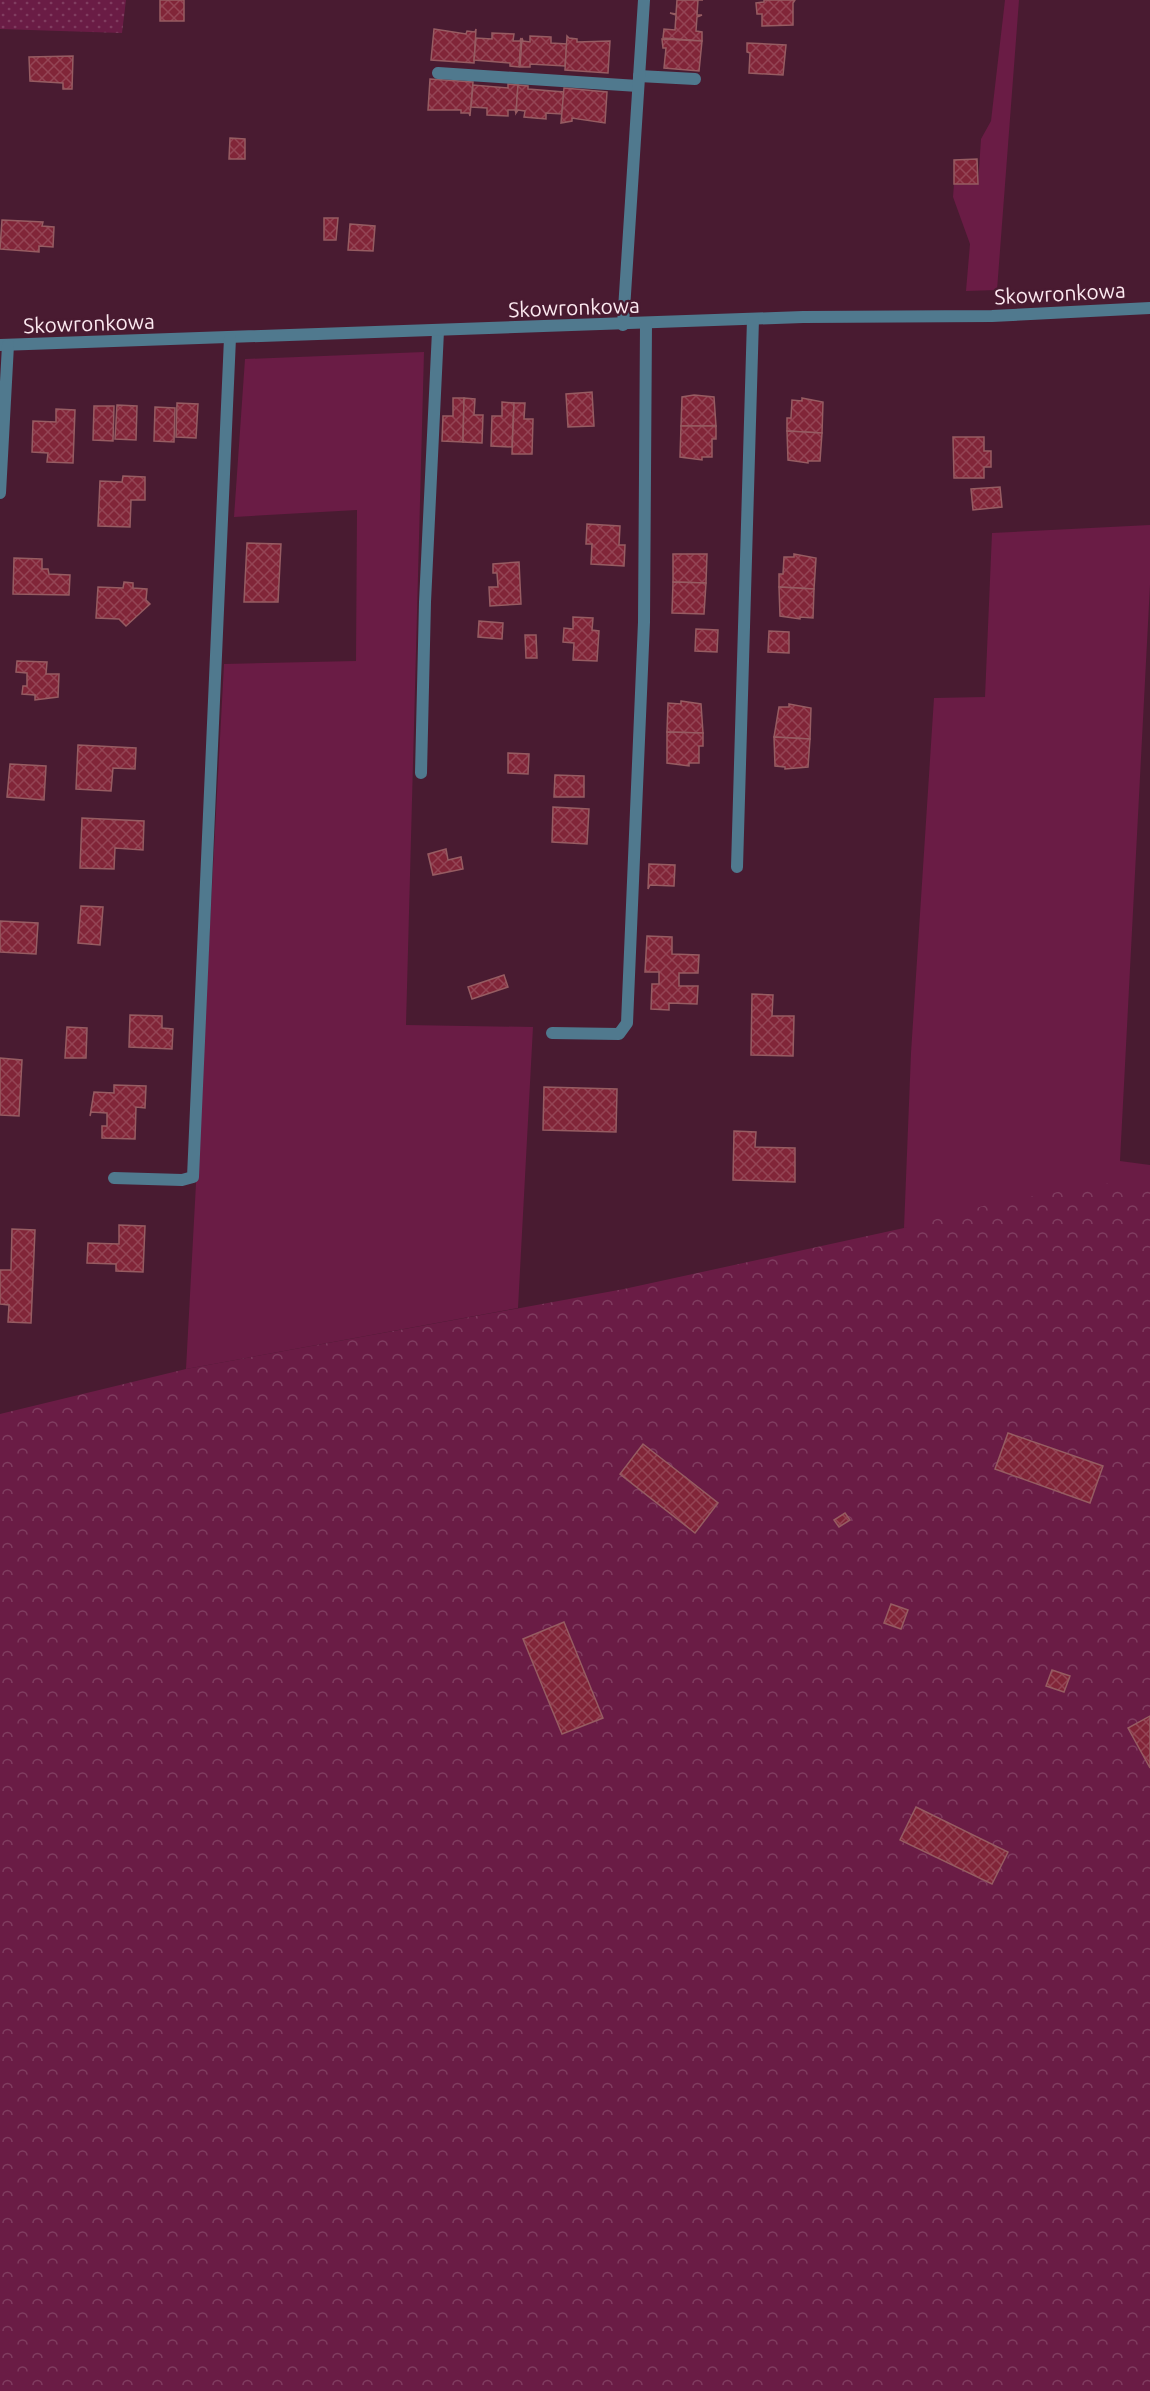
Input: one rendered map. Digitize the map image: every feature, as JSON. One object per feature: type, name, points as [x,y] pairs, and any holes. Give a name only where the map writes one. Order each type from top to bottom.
[{"type":"street","points":[[623,325],[644,0]]},
{"type":"street","points":[[438,73],[639,81],[695,80]]},
{"type":"street","name":"Skowronkowa","points":[[4,345],[753,319],[992,316],[1150,308]]},
{"type":"street","points":[[737,867],[753,319]]},
{"type":"street","points":[[552,1034],[619,1034],[627,1023],[644,622],[646,324]]},
{"type":"street","points":[[421,773],[438,331]]},
{"type":"street","points":[[114,1178],[182,1180],[193,1177],[230,338]]},
{"type":"street","points":[[0,493],[4,345]]},
{"type":"green space","points":[[0,0],[126,0],[122,33],[0,29]]},
{"type":"green space","points":[[1005,0],[1019,0],[997,290],[966,291],[970,244],[953,197],[954,184],[978,184],[981,139],[991,121]]},
{"type":"green space","points":[[424,352],[406,1025],[533,1027],[518,1308],[186,1369],[224,664],[356,661],[357,510],[234,517],[245,359]]},
{"type":"green space","points":[[1150,525],[1150,585],[1120,1161],[1150,1165],[1150,1202],[904,1228],[911,1053],[934,698],[985,697],[992,533]]},
{"type":"green space","points":[[1110,1183],[1150,1190],[1150,2391],[0,2391],[0,1414],[186,1369],[624,1289],[904,1228],[994,1203]]},
{"type":"building","points":[[160,0],[184,0],[184,21],[160,21]]},
{"type":"building","points":[[677,0],[698,0],[697,15],[702,15],[697,17],[696,31],[702,32],[702,41],[663,38],[664,29],[675,30],[676,15],[670,13],[676,14]]},
{"type":"building","points":[[764,0],[795,0],[793,25],[762,26],[762,14],[757,14],[756,3],[764,2]]},
{"type":"building","points":[[434,29],[466,34],[467,31],[475,32],[476,29],[474,63],[431,60]]},
{"type":"building","points":[[492,33],[514,34],[513,41],[520,41],[521,38],[519,67],[510,66],[510,63],[474,60],[476,38],[492,39]]},
{"type":"building","points":[[530,36],[551,37],[551,43],[567,44],[565,66],[530,64],[530,67],[520,67],[522,38],[523,41],[530,42]]},
{"type":"building","points":[[567,36],[577,39],[577,42],[610,41],[608,73],[565,70]]},
{"type":"building","points":[[662,39],[702,41],[699,71],[664,68],[666,48],[663,48]]},
{"type":"building","points":[[747,43],[786,45],[783,75],[749,73],[750,53],[747,52]]},
{"type":"building","points":[[73,56],[72,89],[63,89],[63,83],[30,81],[29,57]]},
{"type":"building","points":[[430,79],[473,82],[470,116],[469,113],[461,113],[461,110],[428,110]]},
{"type":"building","points":[[508,84],[518,85],[516,113],[515,110],[508,110],[508,116],[487,115],[487,108],[471,107],[473,85],[508,88]]},
{"type":"building","points":[[518,85],[528,86],[528,89],[564,92],[562,114],[546,113],[546,119],[524,117],[525,111],[518,110],[516,113]]},
{"type":"building","points":[[564,88],[607,92],[605,123],[572,118],[572,121],[561,123]]},
{"type":"building","points":[[230,138],[245,139],[245,159],[229,159]]},
{"type":"building","points":[[977,159],[978,184],[954,184],[954,160]]},
{"type":"building","points":[[324,218],[338,218],[336,240],[324,240]]},
{"type":"building","points":[[2,220],[43,222],[42,226],[54,227],[53,247],[39,246],[39,252],[0,249]]},
{"type":"building","points":[[350,224],[375,226],[373,251],[348,250]]},
{"type":"building","points":[[592,392],[594,426],[568,427],[566,394]]},
{"type":"building","points":[[694,395],[714,397],[716,426],[681,426],[682,397]]},
{"type":"building","points":[[453,398],[464,398],[463,442],[442,441],[443,416],[453,416]]},
{"type":"building","points":[[464,398],[475,399],[474,415],[483,415],[482,443],[463,442]]},
{"type":"building","points":[[802,398],[823,402],[822,433],[787,431],[787,418],[791,418],[792,400],[802,401]]},
{"type":"building","points":[[502,402],[514,403],[512,447],[491,446],[492,416],[502,416]]},
{"type":"building","points":[[177,403],[198,404],[196,438],[176,437]]},
{"type":"building","points":[[514,403],[525,403],[524,419],[533,419],[532,454],[512,454]]},
{"type":"building","points":[[117,405],[137,406],[136,440],[115,439]]},
{"type":"building","points":[[94,406],[114,406],[113,441],[93,440]]},
{"type":"building","points":[[155,407],[175,408],[174,442],[154,441]]},
{"type":"building","points":[[56,409],[75,410],[73,463],[47,462],[48,453],[32,452],[33,421],[56,422]]},
{"type":"building","points":[[681,426],[716,426],[716,439],[712,439],[712,457],[702,457],[702,460],[680,457]]},
{"type":"building","points":[[787,431],[822,433],[820,461],[808,461],[808,463],[788,460]]},
{"type":"building","points":[[953,437],[984,437],[984,451],[991,451],[991,467],[984,467],[984,478],[954,478]]},
{"type":"building","points":[[123,476],[145,477],[145,500],[131,500],[130,527],[98,526],[100,481],[122,482]]},
{"type":"building","points":[[1000,487],[1002,507],[973,510],[971,489]]},
{"type":"building","points":[[587,524],[620,526],[619,545],[625,545],[624,566],[591,564],[592,544],[586,544]]},
{"type":"building","points":[[247,543],[281,544],[278,602],[244,602]]},
{"type":"building","points":[[673,554],[707,554],[706,583],[673,582]]},
{"type":"building","points":[[794,554],[816,558],[814,589],[779,587],[779,574],[783,574],[784,557],[794,557]]},
{"type":"building","points":[[14,558],[42,559],[42,569],[48,569],[49,574],[70,575],[69,595],[13,594]]},
{"type":"building","points":[[519,562],[521,604],[490,606],[489,587],[498,587],[497,573],[493,573],[493,564]]},
{"type":"building","points":[[124,582],[133,583],[133,588],[147,589],[146,600],[150,604],[126,626],[119,619],[96,618],[98,587],[123,588]]},
{"type":"building","points":[[673,582],[706,583],[704,614],[672,613]]},
{"type":"building","points":[[779,587],[814,589],[813,618],[780,616]]},
{"type":"building","points":[[573,617],[593,618],[592,630],[599,631],[597,661],[573,660],[574,643],[563,642],[564,628],[573,629]]},
{"type":"building","points":[[479,621],[503,623],[502,639],[478,637]]},
{"type":"building","points":[[696,629],[718,630],[717,652],[695,651]]},
{"type":"building","points":[[769,631],[789,632],[789,653],[768,652]]},
{"type":"building","points":[[525,635],[536,635],[537,658],[526,658]]},
{"type":"building","points":[[17,661],[47,662],[46,674],[59,674],[58,697],[35,700],[35,695],[22,694],[23,686],[27,686],[27,673],[16,672]]},
{"type":"building","points":[[681,701],[701,704],[703,733],[667,732],[668,703],[681,704]]},
{"type":"building","points":[[789,704],[811,708],[810,739],[774,737],[779,707],[789,707]]},
{"type":"building","points":[[667,732],[703,733],[703,746],[699,746],[699,763],[689,763],[689,766],[667,763]]},
{"type":"building","points":[[774,737],[810,739],[808,767],[785,769],[785,767],[775,766]]},
{"type":"building","points":[[78,745],[136,748],[135,769],[113,768],[111,791],[76,789]]},
{"type":"building","points":[[508,753],[529,754],[528,774],[508,773]]},
{"type":"building","points":[[10,764],[46,766],[44,800],[7,797]]},
{"type":"building","points":[[555,775],[584,776],[584,797],[554,797]]},
{"type":"building","points":[[553,807],[589,809],[587,844],[552,842]]},
{"type":"building","points":[[82,818],[144,821],[143,850],[115,848],[114,869],[80,868]]},
{"type":"building","points":[[446,849],[448,860],[461,857],[463,869],[433,875],[428,854]]},
{"type":"building","points":[[649,864],[675,865],[674,886],[650,885],[648,889]]},
{"type":"building","points":[[81,906],[103,907],[100,945],[78,943]]},
{"type":"building","points":[[0,921],[38,923],[36,954],[0,952]]},
{"type":"building","points":[[647,936],[672,937],[672,954],[699,955],[698,973],[679,973],[679,986],[698,986],[697,1004],[669,1003],[669,1010],[651,1009],[652,984],[659,984],[659,972],[645,972]]},
{"type":"building","points":[[504,975],[508,987],[472,999],[468,987]]},
{"type":"building","points":[[752,994],[773,995],[772,1016],[794,1016],[793,1056],[751,1055]]},
{"type":"building","points":[[130,1015],[162,1016],[162,1028],[173,1029],[172,1049],[129,1047]]},
{"type":"building","points":[[67,1027],[87,1028],[86,1058],[65,1058]]},
{"type":"building","points":[[0,1058],[22,1060],[19,1116],[0,1115]]},
{"type":"building","points":[[114,1085],[146,1086],[145,1108],[136,1107],[135,1139],[102,1138],[102,1126],[107,1126],[107,1113],[91,1112],[90,1116],[94,1092],[114,1093]]},
{"type":"building","points":[[544,1087],[617,1089],[616,1132],[543,1130]]},
{"type":"building","points":[[734,1131],[756,1132],[755,1147],[795,1148],[795,1182],[733,1180]]},
{"type":"building","points":[[119,1225],[145,1226],[143,1272],[116,1271],[116,1264],[87,1263],[88,1243],[119,1244]]},
{"type":"building","points":[[12,1229],[35,1230],[31,1323],[8,1322],[9,1305],[0,1304],[0,1270],[11,1270]]},
{"type":"building","points":[[1008,1433],[1103,1466],[1090,1503],[995,1469]]},
{"type":"building","points":[[643,1444],[718,1503],[695,1533],[620,1474]]},
{"type":"building","points":[[845,1513],[850,1520],[839,1527],[834,1520]]},
{"type":"building","points":[[891,1604],[908,1610],[901,1629],[884,1623]]},
{"type":"building","points":[[564,1622],[603,1718],[562,1734],[523,1639]]},
{"type":"building","points":[[1052,1670],[1070,1676],[1064,1692],[1046,1686]]},
{"type":"building","points":[[1150,1716],[1150,1768],[1128,1728]]},
{"type":"building","points":[[916,1807],[1008,1852],[992,1884],[900,1840]]}]
